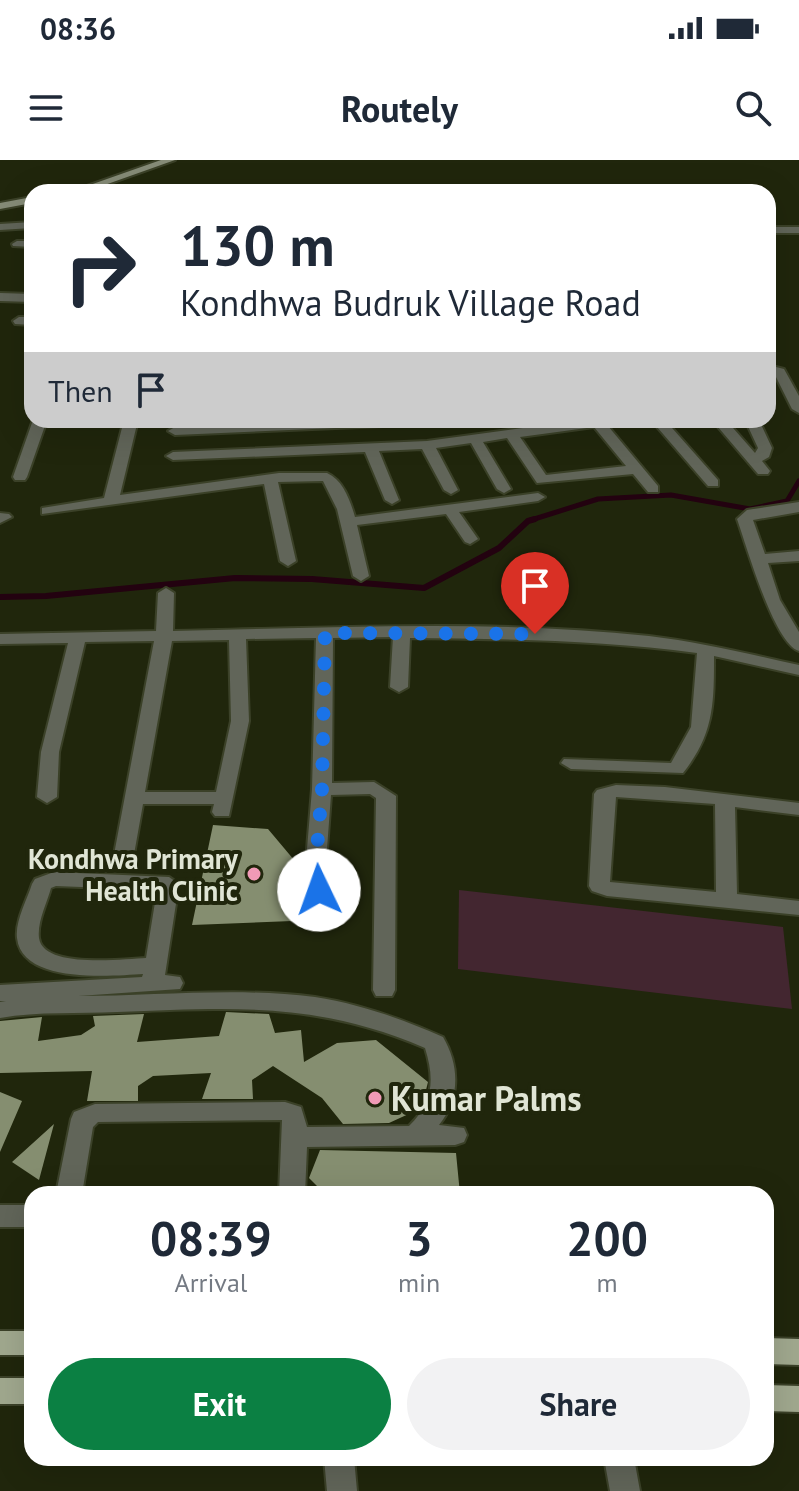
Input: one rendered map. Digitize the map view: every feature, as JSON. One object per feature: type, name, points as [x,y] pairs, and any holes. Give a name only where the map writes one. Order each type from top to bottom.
[{"type":"main road","points":[[0,1343],[24,1343]]},
{"type":"main road","points":[[774,1351],[799,1352]]},
{"type":"main road","points":[[0,1391],[24,1391]]},
{"type":"main road","points":[[774,1398],[799,1399]]},
{"type":"street","points":[[131,160],[131,175]]},
{"type":"street","points":[[111,184],[170,160]]},
{"type":"street","points":[[0,206],[24,202]]},
{"type":"street","points":[[0,227],[24,226]]},
{"type":"street","points":[[776,230],[799,230]]},
{"type":"street","points":[[17,244],[24,244]]},
{"type":"street","points":[[0,297],[24,298]]},
{"type":"street","points":[[776,369],[799,409]]},
{"type":"street","points":[[20,477],[37,428]]},
{"type":"street","points":[[111,501],[129,428]]},
{"type":"street","points":[[171,474],[175,428]]},
{"type":"street","points":[[47,511],[111,501],[171,474],[554,428]]},
{"type":"street","points":[[603,428],[653,489]]},
{"type":"street","points":[[665,428],[713,483]]},
{"type":"street","points":[[726,428],[758,465],[765,448],[756,428]]},
{"type":"street","points":[[512,435],[542,480],[637,469]]},
{"type":"street","points":[[475,439],[504,489]]},
{"type":"street","points":[[427,445],[451,490]]},
{"type":"street","points":[[371,448],[392,500]]},
{"type":"street","points":[[171,474],[270,478],[314,474],[327,477],[335,483],[361,576]]},
{"type":"street","points":[[270,478],[288,561]]},
{"type":"street","points":[[348,522],[538,497]]},
{"type":"street","points":[[799,507],[752,513],[745,519],[772,600],[799,646]]},
{"type":"street","points":[[450,509],[470,539]]},
{"type":"street","points":[[760,559],[799,556]]},
{"type":"street","points":[[123,860],[164,636],[166,593]]},
{"type":"street","points":[[399,687],[402,632]]},
{"type":"street","points":[[0,639],[402,632],[602,636],[706,649],[799,670]]},
{"type":"street","points":[[319,890],[317,849],[322,789],[325,633]]},
{"type":"street","points":[[134,798],[223,805],[240,721],[237,635]]},
{"type":"street","points":[[47,797],[50,752],[78,638]]},
{"type":"street","points":[[571,763],[676,769],[690,754],[702,726],[706,649]]},
{"type":"street","points":[[322,789],[374,788],[383,791],[386,796],[384,990]]},
{"type":"street","points":[[799,809],[609,790],[604,794],[598,879],[599,886],[607,889],[799,908]]},
{"type":"street","points":[[725,800],[727,900]]},
{"type":"street","points":[[54,879],[169,884],[159,978],[56,965],[42,959],[32,950],[28,939],[42,884],[54,879]]},
{"type":"street","points":[[0,993],[159,978]]},
{"type":"street","points":[[0,1010],[249,999],[351,1010],[400,1026],[435,1043],[442,1064],[444,1091],[435,1117],[416,1135]]},
{"type":"street","points":[[70,1186],[83,1119],[95,1113],[285,1111],[292,1114],[295,1124],[293,1186]]},
{"type":"street","points":[[296,1137],[455,1135]]},
{"type":"street","points":[[0,1216],[24,1216]]},
{"type":"street","points":[[340,1466],[342,1491]]},
{"type":"street","points":[[620,1466],[625,1491]]},
{"type":"shaded area","points":[[459,890],[783,927],[792,1009],[458,969]]},
{"type":"building","name":"Kondhwa Primary Health Clinic","points":[[213,825],[268,829],[305,873],[306,893],[317,900],[324,897],[343,919],[192,925]]},
{"type":"building","name":"Kumar Palms","points":[[226,1012],[269,1014],[275,1033],[301,1030],[304,1062],[337,1043],[376,1040],[428,1082],[424,1098],[413,1112],[389,1123],[343,1124],[322,1098],[273,1066],[252,1080],[253,1099],[202,1099],[211,1073],[153,1076],[138,1086],[138,1101],[87,1101],[92,1071],[0,1073],[0,1021],[42,1017],[38,1041],[81,1035],[95,1026],[93,1016],[144,1014],[137,1042],[219,1036]]},
{"type":"building","points":[[0,1092],[22,1101],[0,1152]]},
{"type":"building","points":[[54,1124],[39,1180],[12,1162]]},
{"type":"building","points":[[320,1150],[456,1153],[459,1186],[317,1186],[309,1178]]},
{"type":"waterway","points":[[528,521],[598,499],[671,495],[750,509],[787,501],[799,481]]},
{"type":"waterway","points":[[528,521],[535,519]]},
{"type":"waterway","points":[[0,597],[46,596],[235,578],[312,579],[424,588],[499,548],[528,521]]},
{"type":"place","name":"Kondhwa Primary Health Clinic","points":[[254,874]]},
{"type":"place","name":"Kumar Palms","points":[[375,1098]]},
{"type":"route","points":[[319,890],[317,849],[322,789],[325,633],[535,634]]}]
